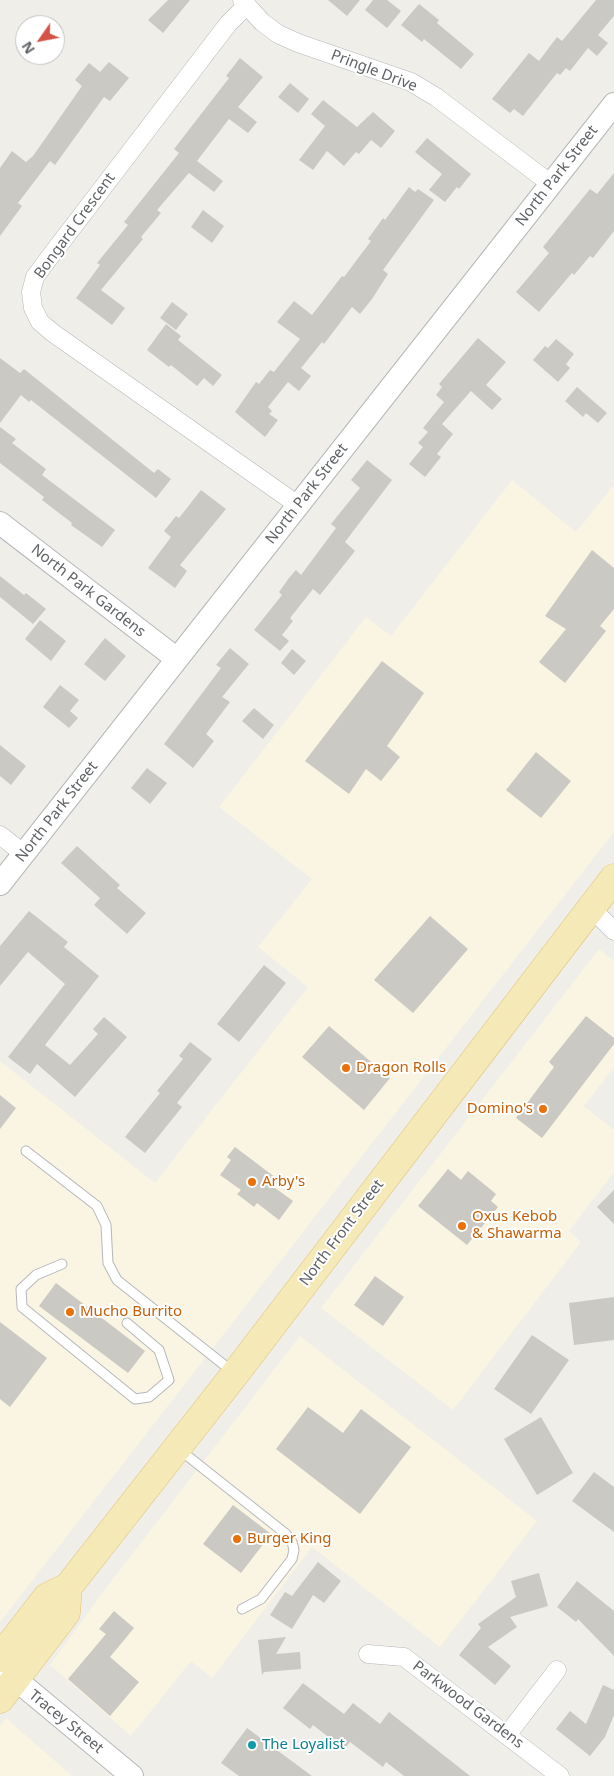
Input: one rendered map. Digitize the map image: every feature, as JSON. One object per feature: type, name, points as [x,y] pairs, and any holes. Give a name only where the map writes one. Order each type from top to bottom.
[{"type":"main road","name":"North Front Street","points":[[4,1676],[47,1597],[68,1588],[235,1374],[614,878]]},
{"type":"street","name":"Pringle Drive","points":[[244,3],[262,22],[278,34],[298,43],[411,82],[436,97],[551,184]]},
{"type":"street","name":"Bongard Crescent","points":[[244,3],[46,262],[35,277],[31,292],[33,308],[40,322],[53,333],[298,505]]},
{"type":"street","name":"North Park Street","points":[[0,884],[614,104]]},
{"type":"street","name":"North Park Gardens","points":[[0,523],[177,659]]},
{"type":"street","points":[[0,835],[24,854]]},
{"type":"street","points":[[591,908],[614,931]]},
{"type":"street","name":"Parkwood Gardens","points":[[368,1654],[404,1657],[560,1776]]},
{"type":"street","points":[[507,1735],[557,1670]]},
{"type":"street","name":"Tracey Street","points":[[4,1676],[132,1776]]},
{"type":"lane","points":[[26,1151],[97,1206],[106,1225],[108,1263],[117,1280],[235,1374]]},
{"type":"lane","points":[[62,1264],[36,1275],[21,1289],[22,1307],[135,1399],[149,1397],[168,1380],[159,1350],[127,1323]]},
{"type":"lane","points":[[177,1448],[286,1534],[292,1542],[294,1550],[292,1559],[261,1599],[242,1609]]},
{"type":"shaded area","points":[[512,480],[576,532],[614,485],[614,832],[0,1622],[0,1061],[155,1183],[308,987],[258,947],[312,879],[219,807],[366,617],[391,636]]},
{"type":"shaded area","points":[[599,949],[614,961],[614,1067],[584,1106],[614,1130],[614,1172],[569,1231],[581,1242],[453,1410],[321,1308]]},
{"type":"shaded area","points":[[300,1336],[537,1521],[440,1647],[312,1547],[212,1678],[191,1661],[131,1736],[50,1665],[103,1592]]},
{"type":"shaded area","points":[[6,1718],[72,1776],[0,1776],[0,1725]]},
{"type":"building","points":[[168,0],[190,0],[163,33],[148,20]]},
{"type":"building","points":[[328,0],[360,0],[347,16]]},
{"type":"building","points":[[373,0],[387,0],[401,11],[387,28],[365,10]]},
{"type":"building","points":[[596,0],[614,0],[614,16],[598,35],[608,43],[597,56],[588,48],[570,71],[566,68],[560,75],[557,73],[523,116],[514,109],[510,113],[492,99],[529,53],[539,61],[557,37],[562,41]]},
{"type":"building","points":[[419,4],[439,20],[437,23],[474,54],[461,69],[424,39],[422,42],[401,25]]},
{"type":"building","points":[[240,58],[263,77],[238,107],[257,122],[248,133],[229,119],[197,161],[223,181],[214,192],[189,173],[157,210],[161,213],[141,237],[143,239],[101,290],[125,308],[112,325],[76,298],[100,265],[97,263],[128,225],[124,222],[179,153],[174,149],[229,78],[226,76]]},
{"type":"building","points":[[109,62],[129,78],[110,101],[104,97],[55,165],[50,161],[18,203],[22,206],[0,236],[0,168],[12,151],[26,162],[33,156],[82,86],[75,80],[89,63],[100,72]]},
{"type":"building","points":[[290,83],[309,99],[298,113],[278,97]]},
{"type":"building","points":[[323,100],[357,127],[373,112],[395,131],[381,148],[371,140],[359,154],[356,152],[344,166],[327,151],[313,170],[299,160],[325,126],[311,114]]},
{"type":"building","points":[[427,138],[471,174],[445,202],[429,190],[442,174],[415,152]]},
{"type":"building","points":[[614,173],[614,231],[593,258],[590,256],[574,275],[572,273],[539,312],[516,292],[549,253],[543,247],[590,189],[597,194]]},
{"type":"building","points":[[409,187],[415,192],[418,189],[434,200],[383,270],[388,274],[372,299],[360,314],[352,307],[324,344],[322,342],[301,368],[311,376],[299,391],[288,382],[268,407],[272,411],[269,414],[278,420],[265,437],[235,412],[256,382],[259,384],[270,370],[274,372],[300,339],[277,322],[294,301],[312,315],[342,276],[344,277],[371,241],[368,239],[383,218],[385,220]]},
{"type":"building","points":[[203,210],[224,226],[212,243],[191,227]]},
{"type":"building","points":[[172,302],[188,314],[176,330],[160,318]]},
{"type":"building","points":[[166,324],[181,336],[178,340],[222,375],[213,386],[204,378],[197,386],[171,365],[169,367],[147,350]]},
{"type":"building","points":[[478,338],[506,362],[486,385],[502,399],[492,410],[471,391],[442,424],[453,434],[437,454],[441,457],[425,477],[409,464],[423,447],[418,443],[428,432],[423,428],[444,402],[436,395],[442,387],[439,384]]},
{"type":"building","points":[[556,339],[574,354],[566,364],[570,368],[558,382],[533,360],[545,346],[548,348]]},
{"type":"building","points":[[0,358],[20,373],[24,369],[154,473],[158,469],[171,479],[156,498],[31,400],[29,402],[21,395],[0,423]]},
{"type":"building","points":[[577,387],[607,413],[598,423],[586,413],[583,417],[565,401]]},
{"type":"building","points":[[0,427],[16,439],[12,443],[46,469],[42,475],[115,530],[102,547],[71,525],[72,523],[42,500],[44,497],[0,463]]},
{"type":"building","points":[[367,460],[392,480],[345,542],[355,551],[320,595],[313,589],[290,618],[293,621],[282,635],[289,641],[280,651],[254,630],[282,595],[279,592],[289,578],[296,570],[301,575],[336,528],[331,524],[360,488],[351,480]]},
{"type":"building","points":[[201,490],[226,509],[180,565],[187,571],[175,588],[148,568],[171,537],[164,531],[176,516],[179,518]]},
{"type":"building","points":[[592,550],[614,568],[614,609],[600,626],[606,631],[565,683],[539,662],[566,629],[545,616]]},
{"type":"building","points":[[0,576],[46,609],[33,624],[0,597]]},
{"type":"building","points":[[40,620],[66,641],[51,661],[25,639]]},
{"type":"building","points":[[105,638],[126,656],[105,681],[84,664]]},
{"type":"building","points":[[230,648],[249,664],[222,697],[230,702],[206,734],[214,741],[193,768],[164,744],[221,668],[216,665]]},
{"type":"building","points":[[292,649],[306,661],[294,675],[281,663]]},
{"type":"building","points":[[382,661],[424,693],[387,746],[400,757],[381,781],[366,769],[349,794],[305,761]]},
{"type":"building","points":[[60,685],[79,700],[70,711],[78,718],[69,728],[43,707]]},
{"type":"building","points":[[254,708],[274,725],[263,739],[242,721]]},
{"type":"building","points":[[0,745],[26,766],[11,785],[0,776]]},
{"type":"building","points":[[536,752],[571,781],[541,818],[506,790]]},
{"type":"building","points":[[147,768],[167,783],[150,804],[131,788]]},
{"type":"building","points":[[77,846],[120,885],[117,888],[146,913],[127,934],[94,905],[100,898],[61,863]]},
{"type":"building","points":[[29,911],[68,942],[64,947],[99,976],[45,1045],[70,1065],[98,1034],[93,1029],[104,1017],[127,1037],[75,1097],[37,1064],[30,1074],[8,1057],[65,984],[28,952],[0,986],[0,946]]},
{"type":"building","points":[[430,916],[468,949],[413,1013],[374,980]]},
{"type":"building","points":[[264,965],[286,983],[239,1042],[217,1024]]},
{"type":"building","points":[[586,1016],[614,1038],[614,1044],[542,1138],[516,1118],[554,1067],[549,1062]]},
{"type":"building","name":"Dragon Rolls","points":[[329,1026],[390,1078],[364,1110],[302,1057]]},
{"type":"building","points":[[190,1042],[212,1059],[177,1103],[182,1107],[145,1153],[125,1137],[160,1093],[157,1091],[183,1059],[179,1056]]},
{"type":"building","points":[[0,1095],[16,1108],[0,1129]]},
{"type":"building","name":"Arby's","points":[[235,1147],[276,1178],[271,1185],[293,1201],[279,1220],[257,1203],[254,1207],[237,1194],[241,1190],[220,1175],[231,1160],[227,1157]]},
{"type":"building","name":"Oxus Kebob & Shawarma","points":[[448,1169],[461,1180],[468,1171],[496,1194],[491,1201],[498,1207],[467,1245],[418,1206]]},
{"type":"building","points":[[614,1190],[614,1224],[597,1207]]},
{"type":"building","points":[[375,1276],[404,1297],[383,1326],[354,1305]]},
{"type":"building","points":[[56,1283],[145,1351],[128,1373],[39,1306]]},
{"type":"building","points":[[614,1297],[614,1340],[574,1345],[569,1303]]},
{"type":"building","points":[[0,1322],[47,1358],[10,1407],[0,1399]]},
{"type":"building","points":[[532,1335],[569,1360],[531,1414],[494,1389]]},
{"type":"building","points":[[308,1407],[343,1433],[361,1409],[411,1447],[360,1514],[276,1449]]},
{"type":"building","points":[[541,1417],[573,1473],[537,1495],[504,1439]]},
{"type":"building","points":[[594,1472],[614,1487],[614,1532],[572,1501]]},
{"type":"building","name":"Burger King","points":[[233,1505],[271,1534],[241,1573],[203,1544]]},
{"type":"building","points":[[318,1562],[341,1581],[324,1603],[313,1595],[292,1629],[270,1615],[285,1592],[292,1596]]},
{"type":"building","points":[[539,1573],[548,1606],[510,1617],[517,1627],[488,1647],[511,1666],[495,1685],[459,1655],[481,1628],[478,1624],[516,1597],[511,1581]]},
{"type":"building","points":[[577,1581],[614,1611],[614,1656],[578,1619],[576,1622],[557,1607]]},
{"type":"building","points":[[114,1611],[134,1628],[110,1657],[139,1682],[110,1716],[68,1679],[106,1634],[99,1629]]},
{"type":"building","points":[[286,1637],[276,1654],[300,1652],[301,1669],[264,1672],[262,1675],[258,1640]]},
{"type":"building","points":[[303,1683],[344,1714],[353,1703],[380,1724],[389,1712],[470,1776],[404,1776],[386,1762],[383,1767],[350,1742],[344,1749],[313,1725],[310,1729],[283,1708]]},
{"type":"building","points":[[603,1685],[614,1690],[614,1715],[605,1737],[590,1756],[556,1729],[570,1711],[586,1724]]},
{"type":"building","name":"The Loyalist","points":[[247,1728],[312,1776],[239,1776],[221,1763]]},
{"type":"place","name":"Dragon Rolls","points":[[346,1068]]},
{"type":"place","name":"Domino's","points":[[543,1109]]},
{"type":"place","name":"Arby's","points":[[252,1182]]},
{"type":"place","name":"Oxus Kebob & Shawarma","points":[[462,1226]]},
{"type":"place","name":"Mucho Burrito","points":[[70,1312]]},
{"type":"place","name":"Burger King","points":[[237,1539]]},
{"type":"place","name":"The Loyalist","points":[[252,1745]]}]
